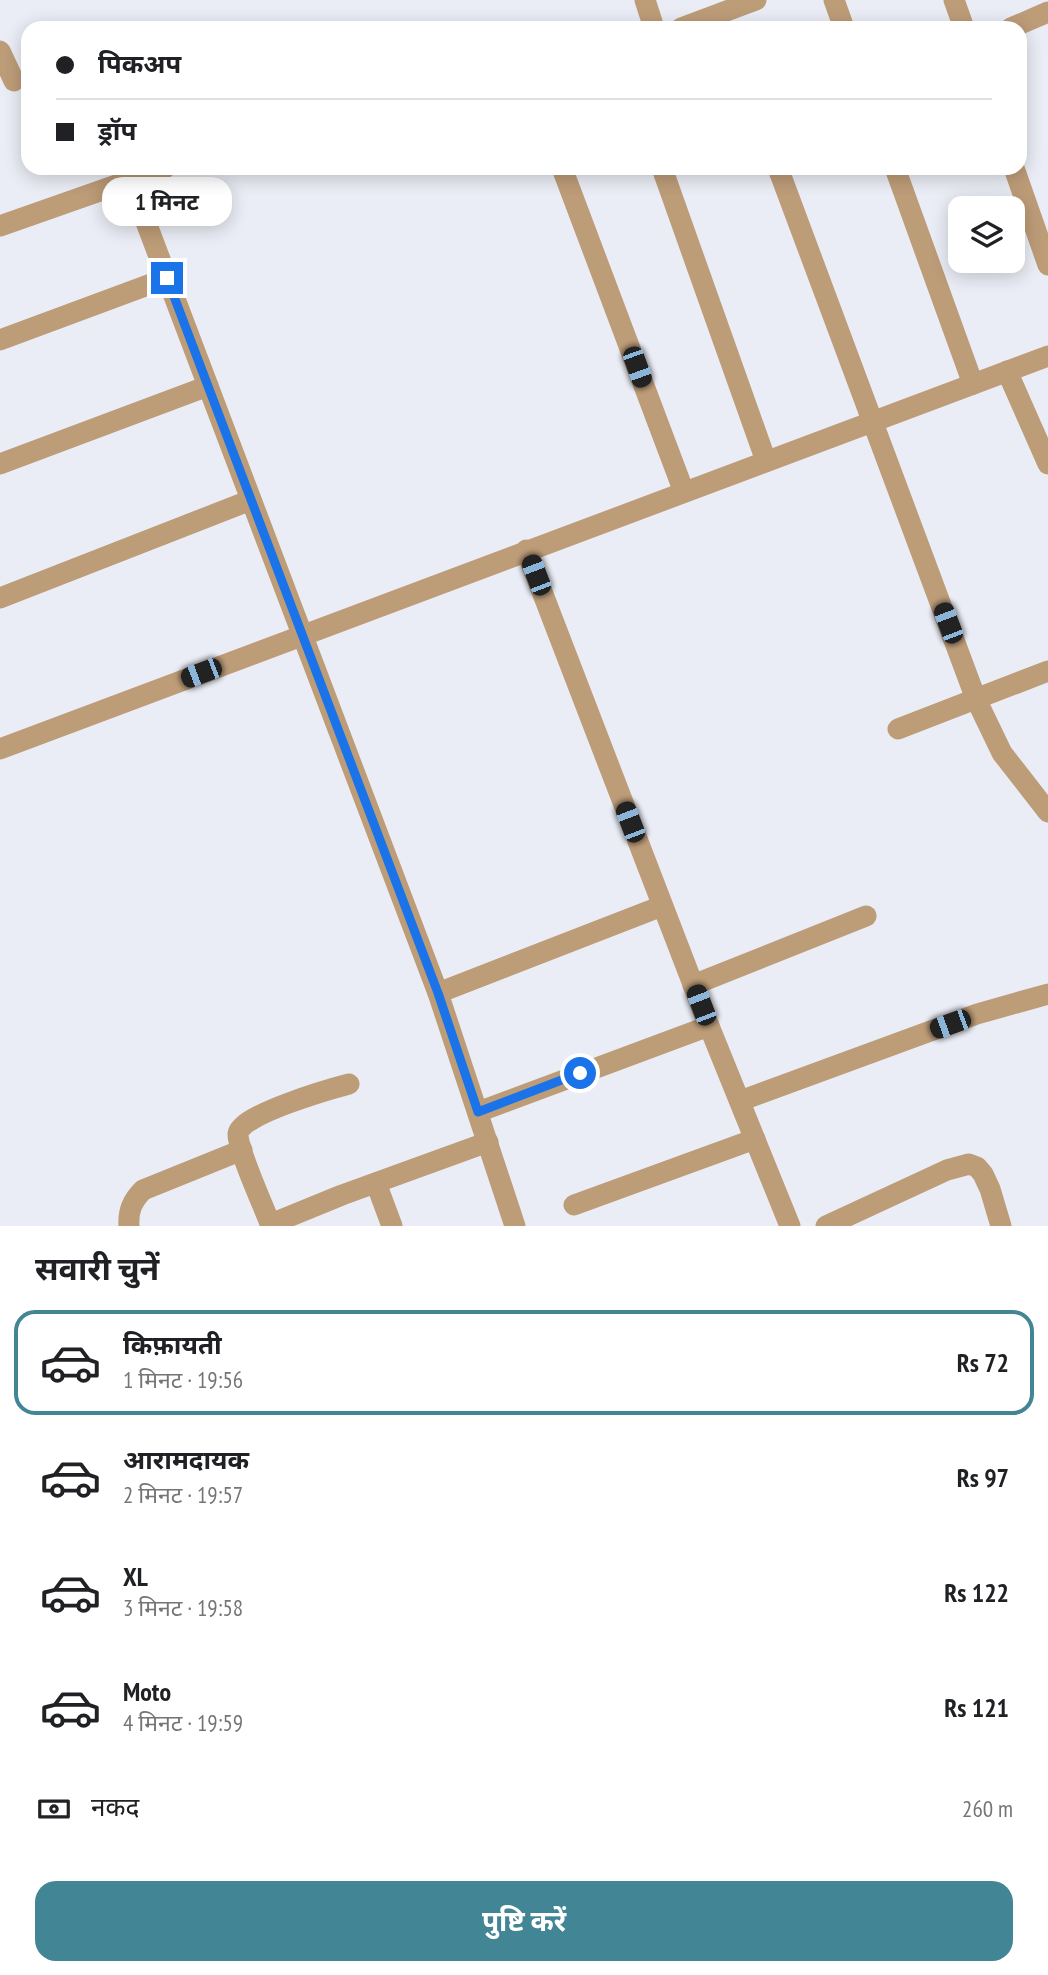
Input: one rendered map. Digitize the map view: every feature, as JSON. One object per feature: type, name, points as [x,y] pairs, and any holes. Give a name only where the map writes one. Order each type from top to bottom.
[{"type":"street","points":[[645,0],[652,21]]},
{"type":"street","points":[[723,21],[756,0]]},
{"type":"street","points":[[834,0],[842,21]]},
{"type":"street","points":[[954,0],[962,21]]},
{"type":"street","points":[[1027,21],[1048,12]]},
{"type":"street","points":[[0,51],[14,81]]},
{"type":"street","points":[[0,226],[144,175]]},
{"type":"street","points":[[565,175],[684,492]]},
{"type":"street","points":[[664,175],[766,461]]},
{"type":"street","points":[[781,175],[976,699],[1002,753],[1048,812]]},
{"type":"street","points":[[898,175],[973,384]]},
{"type":"street","points":[[1016,175],[1048,265]]},
{"type":"street","points":[[130,180],[438,993],[515,1226]]},
{"type":"street","points":[[0,340],[167,278]]},
{"type":"street","points":[[0,749],[1048,356]]},
{"type":"street","points":[[1007,372],[1048,464]]},
{"type":"street","points":[[0,464],[208,386]]},
{"type":"street","points":[[0,598],[251,500]]},
{"type":"street","points":[[526,550],[709,1026],[790,1226]]},
{"type":"street","points":[[898,729],[1048,671]]},
{"type":"street","points":[[438,993],[662,905]]},
{"type":"street","points":[[693,985],[866,916]]},
{"type":"street","points":[[740,1101],[977,1014],[1048,994]]},
{"type":"street","points":[[478,1112],[709,1026]]},
{"type":"street","points":[[349,1084],[249,1120],[240,1127],[238,1135],[242,1150],[271,1225],[488,1142]]},
{"type":"street","points":[[575,1205],[755,1139]]},
{"type":"street","points":[[129,1226],[130,1210],[142,1190],[242,1150]]},
{"type":"street","points":[[826,1226],[947,1170],[969,1164],[977,1167],[983,1174],[1000,1226]]},
{"type":"street","points":[[376,1183],[392,1226]]},
{"type":"route","points":[[167,278],[438,993],[478,1112],[580,1073]]}]
